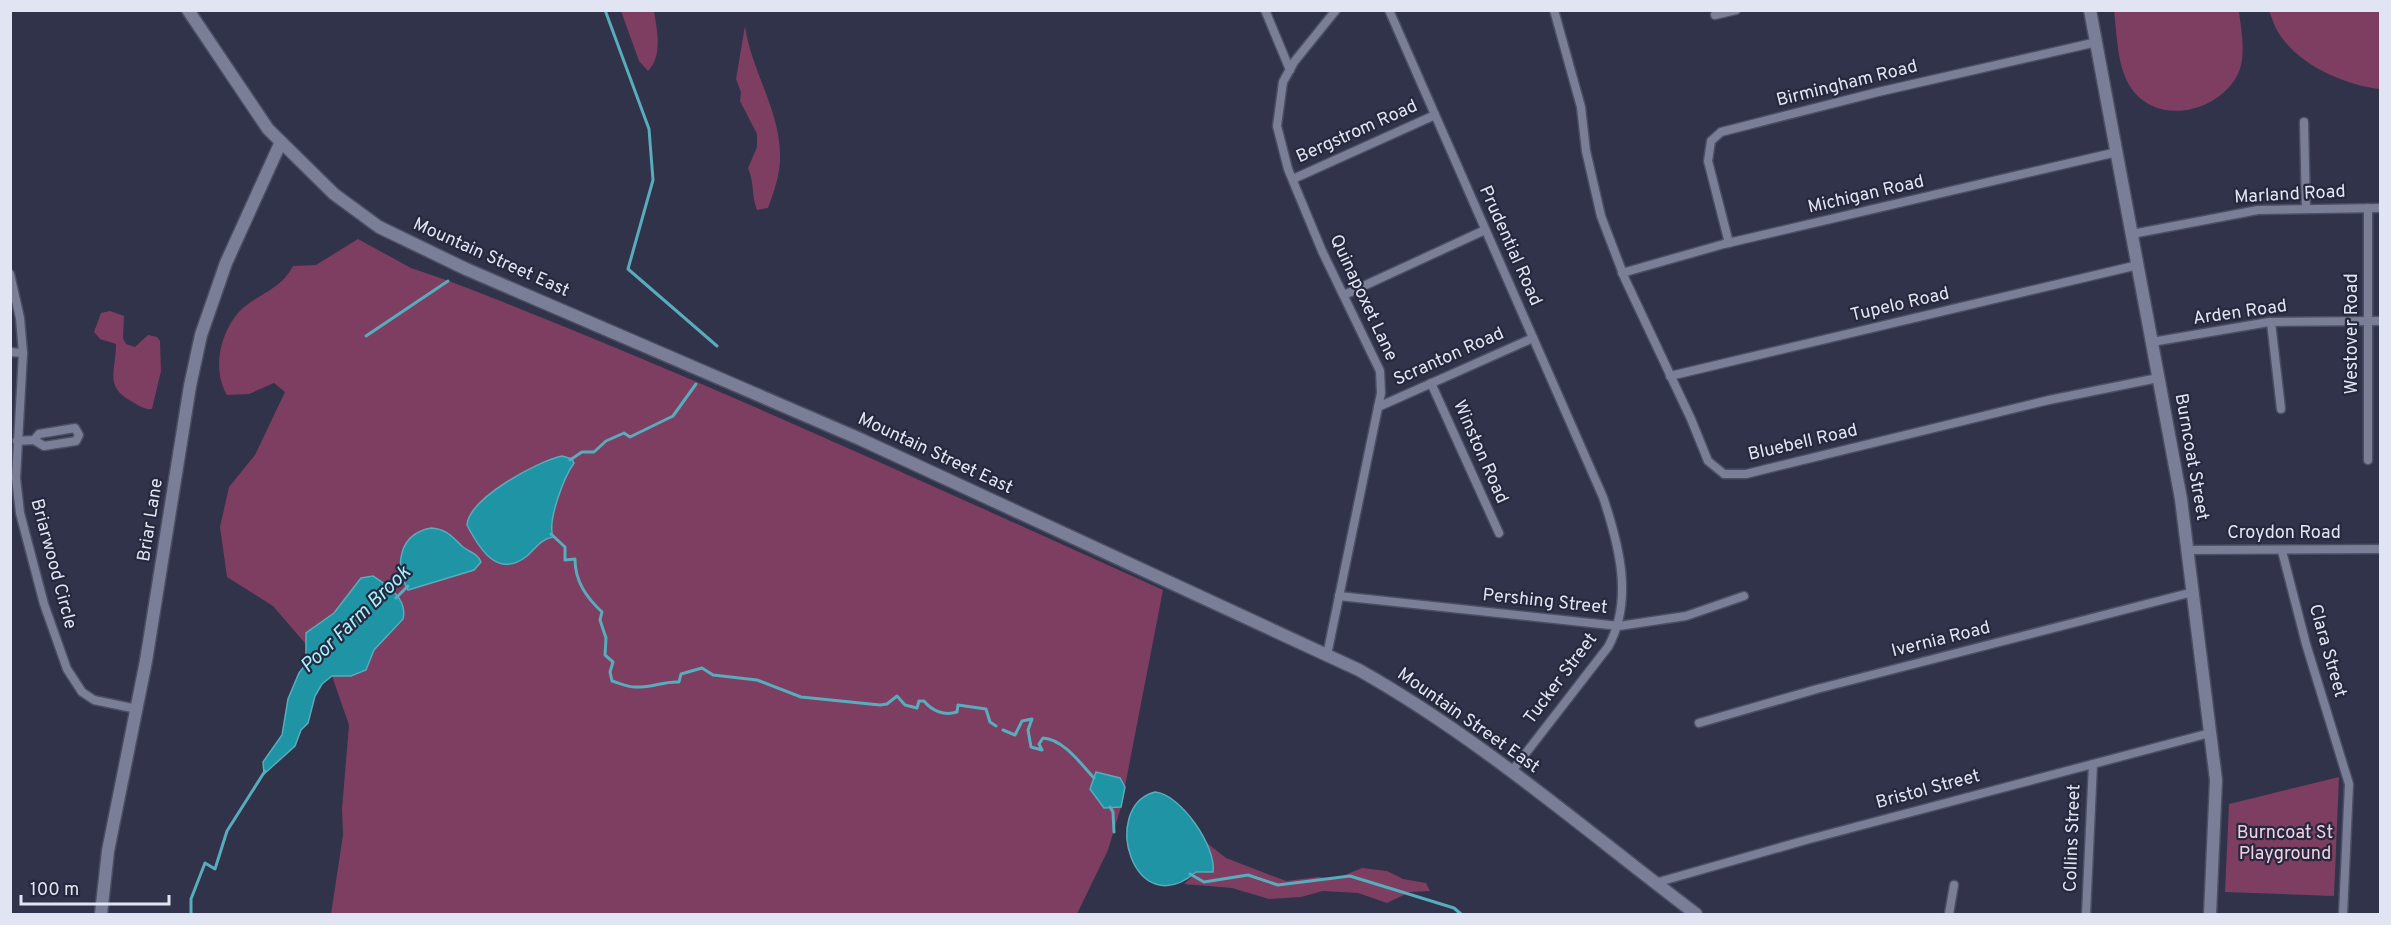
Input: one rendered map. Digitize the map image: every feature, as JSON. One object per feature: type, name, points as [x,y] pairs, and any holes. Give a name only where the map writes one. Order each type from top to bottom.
[{"type":"main road","name":"Mountain Street East","points":[[188,10],[242,94],[280,144],[355,210],[379,227],[425,251],[860,439],[1327,655],[1412,699],[1512,771],[1696,915]]},
{"type":"main road","name":"Burncoat Street","points":[[2090,10],[2181,499],[2216,780],[2210,915]]},
{"type":"main road","name":"Briar Lane","points":[[101,915],[108,851],[137,709],[163,563],[190,386],[201,335],[229,256],[280,144]]},
{"type":"street","points":[[1265,10],[1290,70]]},
{"type":"street","name":"Quinapoxet Lane","points":[[1327,655],[1381,393],[1380,371],[1322,251],[1281,148],[1277,126],[1283,82],[1336,10]]},
{"type":"street","name":"Prudential Road","points":[[1389,10],[1602,495]]},
{"type":"street","name":"Bluebell Road","points":[[1554,10],[1581,107],[1601,216],[1622,273],[1708,461],[1724,474],[1746,474],[2049,400],[2158,378]]},
{"type":"street","points":[[1715,15],[1736,10]]},
{"type":"street","name":"Birmingham Road","points":[[1729,243],[1708,157],[1710,141],[1721,132],[1878,92],[2097,42]]},
{"type":"street","name":"Bergstrom Road","points":[[1293,179],[1435,115]]},
{"type":"street","points":[[2304,122],[2306,209]]},
{"type":"street","name":"Michigan Road","points":[[1622,273],[1729,243],[2117,152]]},
{"type":"street","name":"Westover Road","points":[[2368,208],[2370,321],[2368,460]]},
{"type":"street","name":"Marland Road","points":[[2132,234],[2238,212],[2380,208]]},
{"type":"street","points":[[1344,295],[1485,230]]},
{"type":"street","name":"Tupelo Road","points":[[1670,376],[2138,265]]},
{"type":"street","name":"Briarwood Circle","points":[[10,274],[20,318],[23,353],[16,478],[20,513],[44,604],[67,669],[87,697],[137,709]]},
{"type":"street","name":"Arden Road","points":[[2152,342],[2271,322],[2380,321]]},
{"type":"street","points":[[2271,322],[2282,409]]},
{"type":"street","name":"Scranton Road","points":[[1378,407],[1533,338]]},
{"type":"street","points":[[10,352],[23,353]]},
{"type":"street","name":"Winston Road","points":[[1431,383],[1499,533]]},
{"type":"street","points":[[17,441],[34,440]]},
{"type":"street","name":"Tucker Street","points":[[1512,771],[1608,647],[1619,626],[1623,584],[1610,518],[1602,495]]},
{"type":"street","name":"Croydon Road","points":[[2187,550],[2380,549]]},
{"type":"street","name":"Clara Street","points":[[2282,551],[2306,644],[2349,783],[2343,915]]},
{"type":"street","name":"Ivernia Road","points":[[1699,723],[1807,691],[2193,592]]},
{"type":"street","name":"Pershing Street","points":[[1339,596],[1619,626],[1686,616],[1744,596]]},
{"type":"street","name":"Bristol Street","points":[[1655,883],[1784,846],[2210,733]]},
{"type":"street","name":"Collins Street","points":[[2086,915],[2093,764]]},
{"type":"street","points":[[1949,915],[1954,885]]},
{"type":"green space","points":[[621,11],[654,11],[657,50],[653,65],[648,71],[639,61]]},
{"type":"green space","points":[[2114,11],[2239,11],[2243,51],[2238,74],[2228,88],[2215,99],[2200,106],[2184,110],[2168,110],[2152,106],[2139,97],[2124,75]]},
{"type":"green space","points":[[2269,11],[2380,11],[2380,89],[2337,78],[2297,54],[2277,30]]},
{"type":"green space","points":[[745,26],[779,138],[780,162],[775,189],[768,208],[757,210],[748,168],[757,147],[757,134],[740,101],[741,92],[736,79]]},
{"type":"green space","points":[[358,239],[411,268],[540,317],[719,392],[1163,590],[1121,807],[1108,850],[1077,914],[331,914],[343,835],[342,809],[349,725],[332,676],[304,642],[273,606],[227,577],[220,527],[229,487],[255,455],[285,392],[274,383],[249,394],[227,395],[222,385],[219,361],[224,337],[235,316],[243,308],[283,280],[293,266],[316,265]]},
{"type":"green space","points":[[110,311],[124,316],[123,338],[126,344],[135,347],[148,335],[157,337],[160,341],[161,371],[152,409],[141,407],[123,395],[114,383],[116,344],[100,339],[94,332],[101,313]]},
{"type":"green space","name":"Burncoat St Playground","points":[[2339,777],[2334,896],[2225,892],[2229,804]]},
{"type":"green space","points":[[1207,843],[1226,858],[1286,881],[1318,877],[1335,879],[1362,868],[1387,871],[1403,879],[1426,883],[1430,891],[1410,892],[1387,903],[1358,893],[1323,891],[1301,897],[1269,899],[1232,888],[1184,884],[1197,872],[1203,873],[1214,867]]},
{"type":"water","points":[[562,456],[572,459],[574,463],[561,488],[554,510],[553,537],[542,542],[517,562],[499,563],[491,558],[478,544],[467,525],[471,514],[479,504],[506,482],[537,465]]},
{"type":"water","points":[[431,528],[449,534],[476,555],[481,562],[474,570],[408,590],[401,571],[402,552],[412,537],[420,531]]},
{"type":"water","points":[[373,576],[400,599],[403,605],[403,619],[374,650],[366,670],[351,676],[332,676],[322,684],[315,696],[308,723],[301,730],[295,746],[264,774],[263,762],[282,735],[288,699],[299,673],[306,664],[306,633],[334,613],[361,578]]},
{"type":"water","points":[[1096,772],[1120,778],[1125,787],[1121,807],[1104,808],[1090,789]]},
{"type":"water","points":[[1155,792],[1176,802],[1195,824],[1209,850],[1213,872],[1196,872],[1174,884],[1156,884],[1141,874],[1131,858],[1127,838],[1129,818],[1138,802]]},
{"type":"waterway","name":"Poor Farm Brook","points":[[605,10],[649,129],[653,180],[628,269],[717,346]]},
{"type":"waterway","points":[[366,336],[448,281]]},
{"type":"waterway","name":"Poor Farm Brook","points":[[570,460],[582,452],[594,452],[606,441],[624,433],[630,437],[673,416],[696,384]]},
{"type":"waterway","points":[[551,534],[565,547],[565,560],[575,559],[582,588],[602,612],[600,620],[606,638],[605,655],[613,662],[610,672],[612,681],[635,687],[679,682],[681,674],[702,668],[713,675],[757,680],[801,697],[880,705],[887,704],[897,696],[905,705],[917,708],[919,701],[924,701],[931,708],[943,713],[957,712],[958,705],[986,709],[990,722],[996,726]]},
{"type":"waterway","name":"Poor Farm Brook","points":[[396,598],[408,586]]},
{"type":"waterway","points":[[1003,730],[1015,735],[1022,721],[1032,719],[1028,730],[1031,747],[1042,750],[1039,744],[1043,738],[1050,739],[1071,753],[1094,778]]},
{"type":"waterway","name":"Poor Farm Brook","points":[[191,914],[191,899],[205,863],[215,869],[227,831],[265,771]]},
{"type":"waterway","points":[[1110,807],[1113,812],[1114,832]]},
{"type":"waterway","points":[[1190,874],[1204,882],[1248,875],[1278,885],[1350,876],[1454,908],[1461,914]]}]
